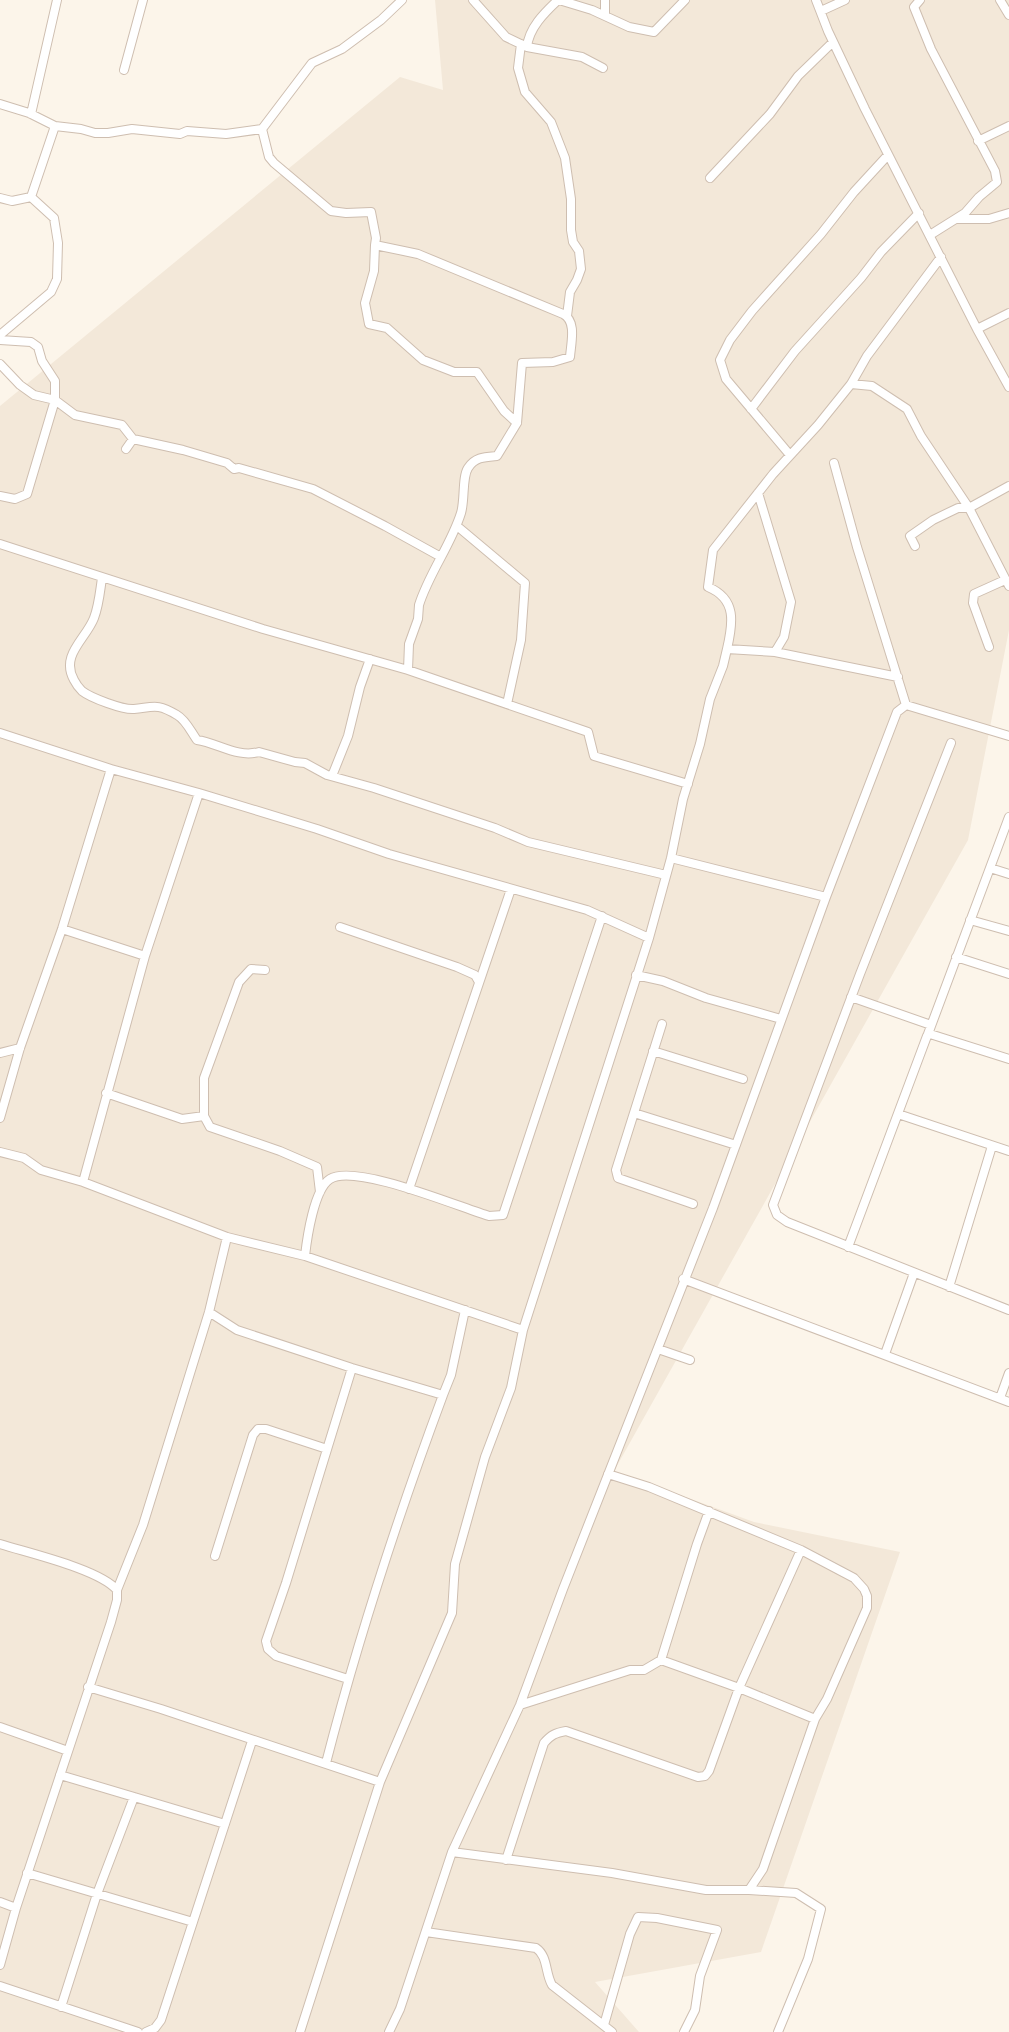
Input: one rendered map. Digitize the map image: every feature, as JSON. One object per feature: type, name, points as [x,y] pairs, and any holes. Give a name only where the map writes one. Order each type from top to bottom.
[{"type":"street","points":[[30,114],[57,0]]},
{"type":"street","points":[[124,70],[143,0]]},
{"type":"street","points":[[0,104],[30,114],[55,126],[101,134],[132,129],[180,134],[187,131],[218,134],[262,129],[312,63],[342,49],[381,20],[401,0]]},
{"type":"street","points":[[473,0],[506,37],[524,46],[582,57],[603,68]]},
{"type":"street","points":[[567,316],[570,292],[581,269],[579,251],[573,242],[571,230],[571,199],[565,158],[551,122],[525,92],[518,68],[524,46],[528,36],[545,12],[558,0],[592,10],[629,27],[654,32],[685,0]]},
{"type":"street","points":[[605,0],[605,15]]},
{"type":"street","points":[[816,0],[833,42],[888,155],[1009,387]]},
{"type":"street","points":[[821,11],[845,0]]},
{"type":"street","points":[[920,0],[914,7],[931,49],[972,126],[997,182],[965,213],[930,235]]},
{"type":"street","points":[[1000,0],[1009,15]]},
{"type":"street","points":[[710,178],[770,114],[798,76],[833,42]]},
{"type":"street","points":[[31,197],[55,126]]},
{"type":"street","points":[[978,141],[1009,126]]},
{"type":"street","points":[[262,129],[269,157],[274,163],[331,211],[371,212],[376,238],[374,272],[365,303],[369,324],[387,328],[423,360],[454,372],[477,372],[504,411],[517,423]]},
{"type":"street","points":[[790,455],[726,379],[720,360],[730,340],[752,311],[888,155]]},
{"type":"street","points":[[0,198],[12,201],[31,197]]},
{"type":"street","points":[[0,335],[51,292],[57,279],[58,243],[54,218],[31,197]]},
{"type":"street","points":[[751,409],[795,351],[918,213]]},
{"type":"street","points":[[954,219],[989,219],[1009,213]]},
{"type":"street","points":[[375,245],[418,254],[567,316],[571,322],[570,357],[553,362],[522,363],[517,423],[497,456],[478,458],[468,468],[465,476],[463,506],[457,526],[419,605],[418,620],[409,644],[408,670]]},
{"type":"street","points":[[300,2032],[380,1782],[452,1613],[455,1563],[485,1456],[511,1388],[523,1330],[649,938],[710,699],[723,666],[732,628],[730,606],[717,591],[708,587],[713,550],[850,384],[867,356],[941,257]]},
{"type":"street","points":[[977,329],[1009,313]]},
{"type":"street","points":[[0,340],[31,342],[38,347],[42,361],[55,381],[56,400],[27,494],[15,499],[0,496]]},
{"type":"street","points":[[0,364],[20,385],[34,395],[56,400],[75,415],[122,425],[133,439],[183,450],[227,463],[234,469],[239,468],[313,489],[441,557]]},
{"type":"street","points":[[850,384],[872,386],[907,409],[921,436],[969,508],[1007,583],[974,594],[973,603],[989,648]]},
{"type":"street","points":[[126,449],[133,439]]},
{"type":"street","points":[[834,463],[857,547],[906,705]]},
{"type":"street","points":[[915,546],[910,536],[933,520],[958,508],[969,508],[1009,486]]},
{"type":"street","points":[[758,493],[791,602],[784,637],[775,652]]},
{"type":"street","points":[[457,526],[525,583],[521,640],[507,704]]},
{"type":"street","points":[[0,544],[263,629],[408,670],[588,732],[594,756],[688,784]]},
{"type":"street","points":[[102,578],[98,606],[93,621],[75,646],[70,665],[72,677],[80,690],[93,697],[131,709],[155,705],[176,714],[184,721],[197,740],[213,743],[232,752],[259,752],[305,763],[332,776],[495,828],[528,842],[666,875]]},
{"type":"street","points":[[727,649],[775,652],[898,677]]},
{"type":"street","points":[[332,776],[348,736],[360,687],[370,659]]},
{"type":"street","points":[[906,705],[1009,736]]},
{"type":"street","points":[[389,2032],[400,2009],[452,1852],[520,1705],[683,1279],[713,1208],[826,897],[897,712],[906,705]]},
{"type":"street","points":[[0,733],[111,770],[199,793],[317,829],[389,854],[588,910],[649,938]]},
{"type":"street","points":[[951,742],[851,997],[773,1205],[774,1211],[780,1218],[1009,1310]]},
{"type":"street","points":[[0,1118],[20,1048],[62,929],[111,770]]},
{"type":"street","points":[[83,1182],[145,956],[199,793]]},
{"type":"street","points":[[848,1246],[1009,817]]},
{"type":"street","points":[[671,858],[826,897]]},
{"type":"street","points":[[990,868],[1009,874]]},
{"type":"street","points":[[409,1189],[511,889]]},
{"type":"street","points":[[305,1257],[308,1228],[320,1192],[328,1179],[339,1176],[356,1175],[409,1189],[481,1214],[503,1215],[602,915]]},
{"type":"street","points":[[970,920],[1009,932]]},
{"type":"street","points":[[340,927],[457,967],[474,975],[479,982]]},
{"type":"street","points":[[62,929],[145,956]]},
{"type":"street","points":[[956,957],[1009,974]]},
{"type":"street","points":[[265,970],[251,969],[239,982],[204,1078],[204,1116],[210,1127],[280,1151],[317,1167],[320,1192]]},
{"type":"street","points":[[636,975],[663,981],[706,998],[782,1019]]},
{"type":"street","points":[[851,997],[931,1025]]},
{"type":"street","points":[[662,1024],[616,1170],[618,1178],[693,1204]]},
{"type":"street","points":[[928,1034],[1009,1059]]},
{"type":"street","points":[[0,1053],[20,1048]]},
{"type":"street","points":[[653,1051],[743,1078]]},
{"type":"street","points":[[106,1093],[182,1119],[204,1116]]},
{"type":"street","points":[[634,1113],[735,1146]]},
{"type":"street","points":[[898,1114],[1009,1151]]},
{"type":"street","points":[[949,1287],[992,1146]]},
{"type":"street","points":[[0,1152],[24,1158],[41,1170],[83,1182],[227,1237],[305,1257],[523,1330]]},
{"type":"street","points":[[0,1965],[27,1873],[111,1622],[117,1600],[117,1590],[143,1525],[209,1312],[227,1237]]},
{"type":"street","points":[[885,1354],[914,1273]]},
{"type":"street","points":[[683,1279],[1009,1402]]},
{"type":"street","points":[[326,1763],[348,1680],[423,1450],[451,1375],[465,1310]]},
{"type":"street","points":[[209,1312],[237,1330],[443,1395]]},
{"type":"street","points":[[658,1349],[690,1360]]},
{"type":"street","points":[[348,1680],[276,1656],[268,1650],[266,1641],[352,1368]]},
{"type":"street","points":[[1000,1398],[1009,1373]]},
{"type":"street","points":[[215,1556],[253,1435],[258,1429],[266,1429],[327,1449]]},
{"type":"street","points":[[608,1474],[649,1487],[801,1550],[854,1578],[864,1588],[867,1596],[867,1608],[827,1699],[815,1719],[763,1869],[749,1890]]},
{"type":"street","points":[[520,1705],[630,1670],[644,1670],[661,1660],[709,1511]]},
{"type":"street","points":[[0,1544],[96,1574],[117,1590]]},
{"type":"street","points":[[506,1860],[544,1743],[550,1736],[566,1731],[698,1777],[705,1776],[709,1771],[739,1688],[801,1550]]},
{"type":"street","points":[[661,1660],[815,1719]]},
{"type":"street","points":[[88,1687],[380,1782]]},
{"type":"street","points":[[0,1727],[68,1751]]},
{"type":"street","points":[[146,2032],[155,2028],[161,2020],[252,1741]]},
{"type":"street","points":[[60,1775],[225,1824]]},
{"type":"street","points":[[61,2007],[97,1894],[134,1797]]},
{"type":"street","points":[[452,1852],[612,1873],[706,1890],[796,1893],[821,1909],[808,1959],[778,2032]]},
{"type":"street","points":[[27,1873],[193,1922]]},
{"type":"street","points":[[0,1902],[16,1908]]},
{"type":"street","points":[[604,2025],[630,1934],[638,1917],[657,1918],[717,1930],[700,1976],[695,2010],[684,2032]]},
{"type":"street","points":[[426,1932],[536,1948],[544,1958],[547,1975],[552,1985],[612,2032]]},
{"type":"street","points":[[0,1986],[138,2032]]},
{"type":"shaded area","points":[[435,0],[1009,0],[1009,630],[968,840],[614,1471],[754,1522],[900,1552],[761,1952],[595,1982],[639,2032],[0,2032],[0,406],[400,77],[443,90]]}]
